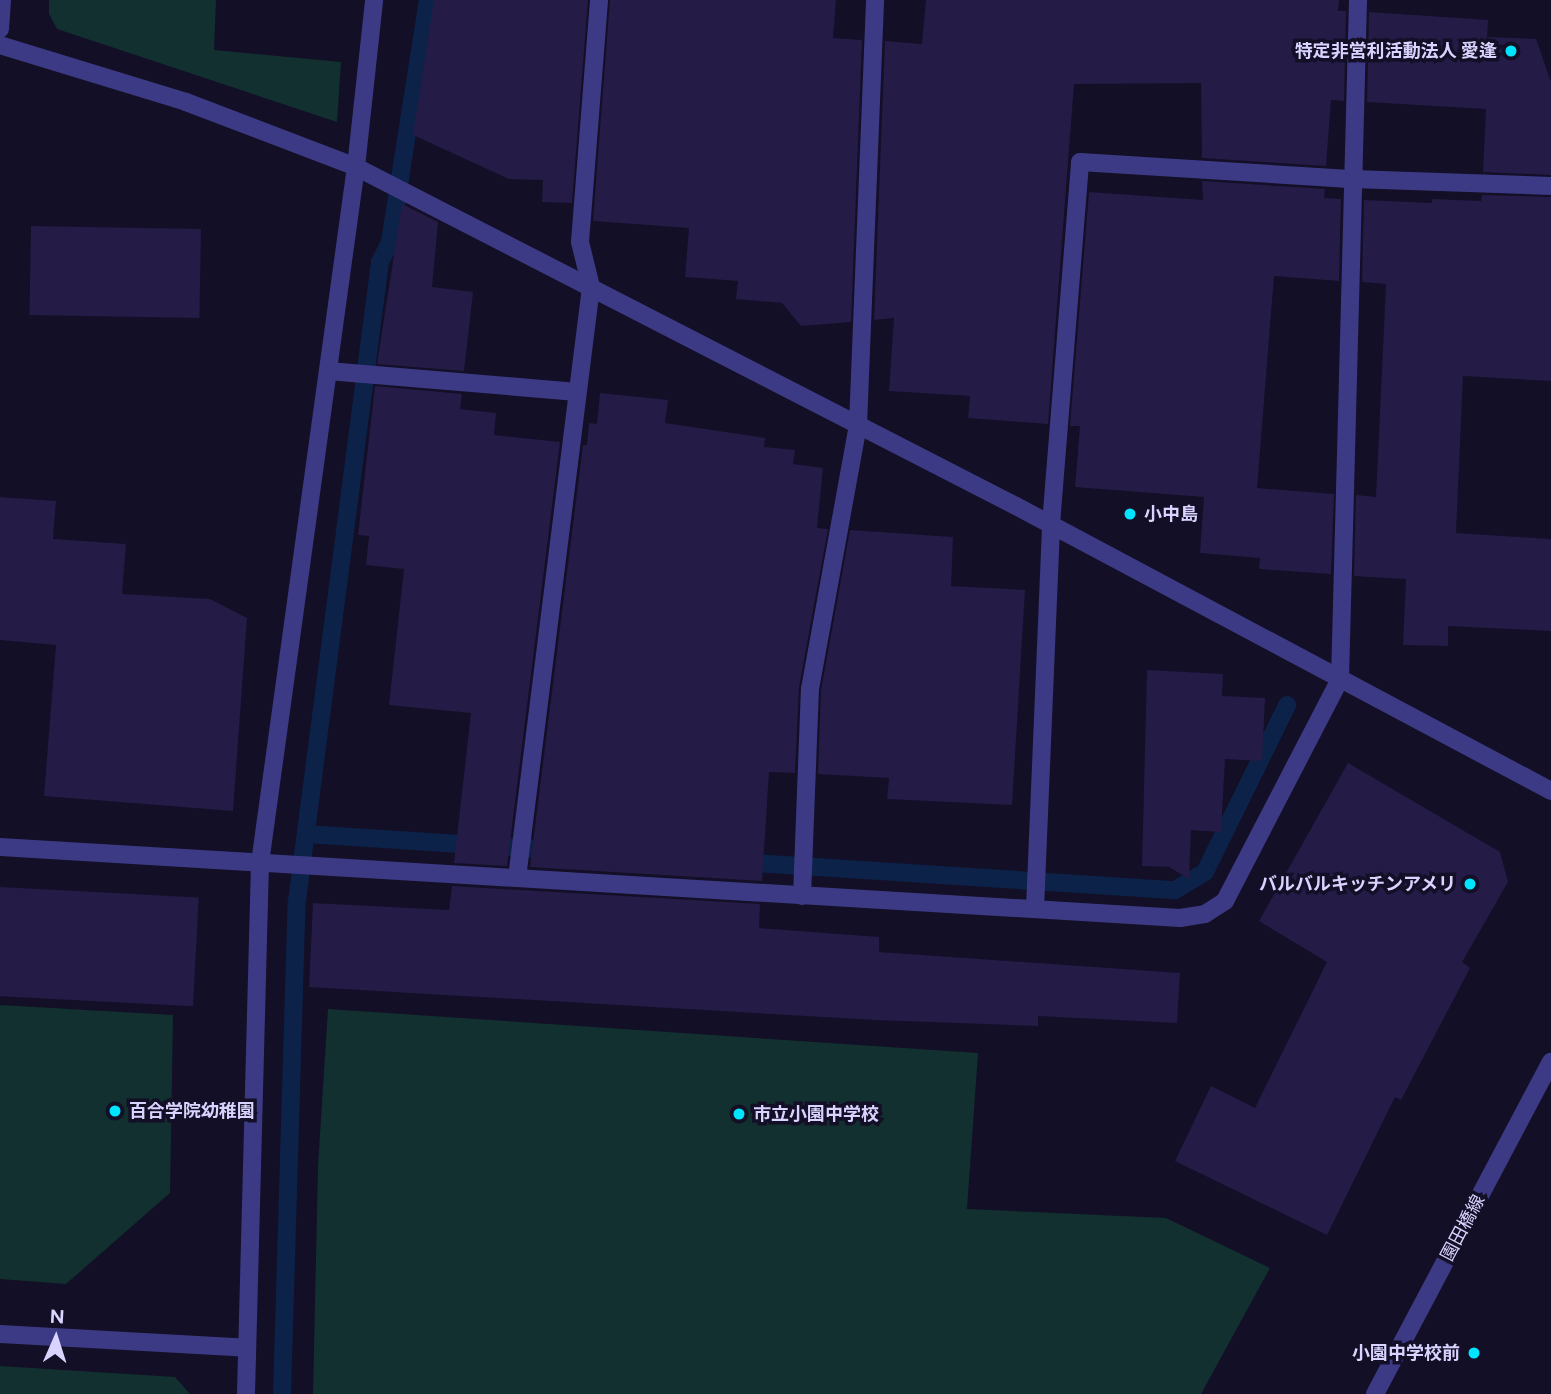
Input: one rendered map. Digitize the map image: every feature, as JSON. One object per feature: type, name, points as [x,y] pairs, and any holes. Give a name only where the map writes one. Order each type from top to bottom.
[{"type":"street","points":[[0,29],[2,0]]},
{"type":"street","points":[[246,1394],[260,863],[356,167],[374,0]]},
{"type":"street","points":[[517,878],[591,287],[580,242],[599,0]]},
{"type":"street","points":[[803,896],[810,690],[858,425],[875,0]]},
{"type":"street","points":[[0,847],[1180,918],[1205,914],[1226,901],[1340,679],[1358,0]]},
{"type":"street","points":[[0,45],[186,102],[356,167],[1051,524],[1551,791]]},
{"type":"street","points":[[1035,909],[1051,524],[1080,162],[1353,179],[1551,186]]},
{"type":"street","points":[[328,371],[577,392]]},
{"type":"street","name":"園田橋線","points":[[1375,1394],[1551,1062]]},
{"type":"street","points":[[0,1334],[247,1348]]},
{"type":"green space","points":[[49,0],[216,0],[214,50],[341,62],[337,122],[57,29],[49,14]]},
{"type":"green space","points":[[0,1005],[173,1015],[170,1193],[66,1284],[0,1279]]},
{"type":"green space","name":"市立小園中学校","points":[[328,1009],[978,1053],[967,1209],[1166,1218],[1270,1268],[1201,1394],[313,1394],[318,1166]]},
{"type":"green space","points":[[0,1366],[175,1377],[190,1394],[0,1394]]},
{"type":"building","points":[[434,0],[588,0],[572,203],[542,202],[543,180],[509,179],[413,135]]},
{"type":"building","points":[[610,0],[836,0],[833,38],[862,40],[851,322],[801,326],[782,303],[736,299],[738,281],[685,277],[689,228],[593,221]]},
{"type":"building","points":[[926,0],[1339,0],[1338,11],[1346,11],[1344,101],[1331,100],[1326,166],[1202,158],[1201,83],[1074,84],[1048,424],[968,418],[970,396],[889,391],[894,318],[874,320],[885,41],[922,44]]},
{"type":"building","points":[[1369,12],[1488,20],[1487,37],[1536,39],[1551,82],[1551,175],[1483,172],[1486,109],[1367,102]]},
{"type":"building","points":[[1202,181],[1325,189],[1324,198],[1341,199],[1339,281],[1274,276],[1257,488],[1334,494],[1331,574],[1259,569],[1260,558],[1200,553],[1204,497],[1075,487],[1080,426],[1070,426],[1089,192],[1203,200]]},
{"type":"building","points":[[1482,195],[1551,197],[1551,381],[1463,376],[1456,533],[1551,539],[1551,631],[1448,626],[1448,646],[1403,645],[1406,579],[1354,576],[1356,495],[1376,497],[1386,284],[1362,282],[1364,200],[1432,203],[1432,199],[1481,201]]},
{"type":"building","points":[[402,204],[438,222],[432,287],[473,292],[464,371],[377,364]]},
{"type":"building","points":[[31,226],[201,229],[199,318],[29,315]]},
{"type":"building","points":[[375,386],[462,394],[460,409],[496,413],[494,435],[560,442],[507,866],[454,863],[471,713],[389,705],[404,569],[366,565],[369,536],[358,535]]},
{"type":"building","points":[[600,393],[668,400],[665,423],[765,438],[764,447],[795,450],[793,464],[823,468],[817,528],[828,529],[799,687],[795,773],[769,772],[762,881],[530,867],[583,445],[587,445],[589,423],[597,424]]},
{"type":"building","points":[[0,497],[56,501],[53,539],[126,544],[122,594],[210,599],[247,618],[233,811],[44,796],[56,645],[0,640]]},
{"type":"building","points":[[850,530],[953,537],[951,586],[1025,590],[1012,805],[887,799],[889,778],[818,774],[821,690]]},
{"type":"building","points":[[1147,670],[1223,674],[1222,696],[1265,698],[1262,761],[1225,759],[1221,832],[1191,830],[1189,879],[1169,867],[1142,866]]},
{"type":"building","points":[[1348,763],[1500,852],[1508,882],[1462,962],[1470,968],[1401,1100],[1395,1097],[1327,1235],[1175,1161],[1211,1086],[1255,1108],[1327,962],[1259,921]]},
{"type":"building","points":[[452,886],[760,904],[759,928],[879,937],[879,952],[1180,973],[1177,1023],[1038,1016],[1038,1026],[875,1020],[309,987],[313,903],[449,910]]},
{"type":"building","points":[[0,887],[199,897],[193,1006],[0,996]]},
{"type":"waterway","points":[[282,1394],[297,901],[380,262],[390,242],[428,0]]},
{"type":"waterway","points":[[739,862],[1175,890],[1205,872],[1287,705]]},
{"type":"waterway","points":[[306,834],[536,849]]},
{"type":"place","name":"特定非営利活動法人 愛逢","points":[[1511,51]]},
{"type":"place","name":"小中島","points":[[1130,514]]},
{"type":"place","name":"バルバルキッチンアメリ","points":[[1470,884]]},
{"type":"place","name":"百合学院幼稚園","points":[[115,1111]]},
{"type":"place","name":"市立小園中学校","points":[[739,1114]]},
{"type":"place","name":"小園中学校前","points":[[1474,1353]]}]
